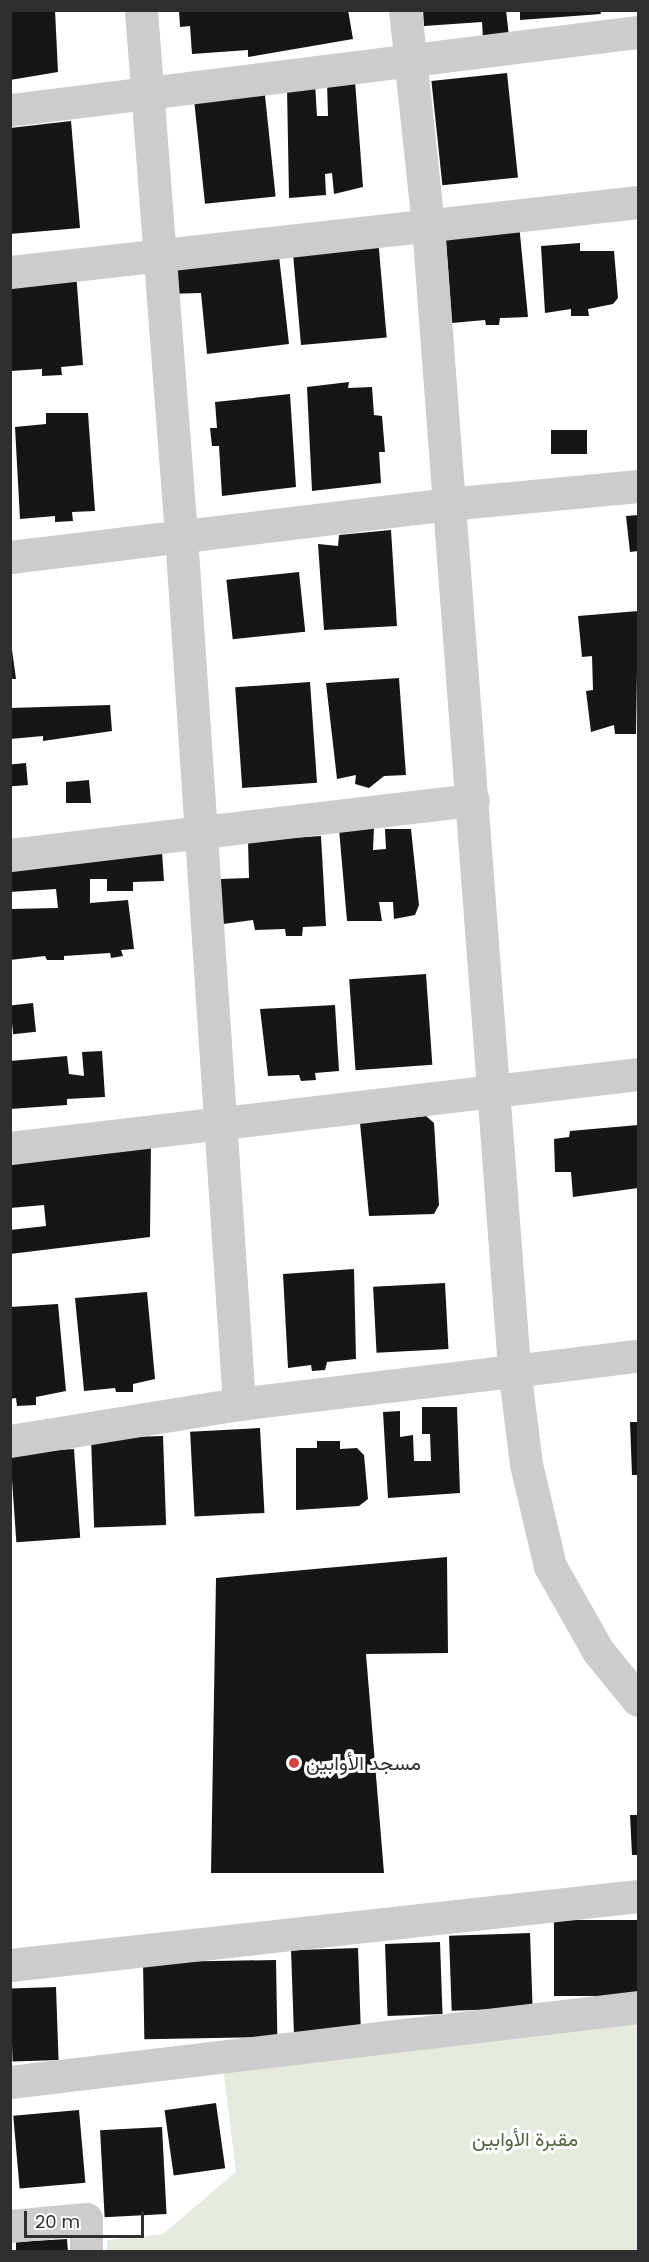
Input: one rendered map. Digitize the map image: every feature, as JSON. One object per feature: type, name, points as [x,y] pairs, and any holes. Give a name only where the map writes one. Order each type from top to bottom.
[{"type":"street","points":[[141,10],[181,535],[239,1404]]},
{"type":"street","points":[[405,10],[428,225],[448,504],[496,1091],[514,1368],[526,1464],[550,1566],[598,1651],[639,1700]]},
{"type":"street","points":[[10,110],[410,58],[639,32]]},
{"type":"street","points":[[10,272],[639,202]]},
{"type":"street","points":[[10,557],[448,504],[639,486]]},
{"type":"street","points":[[10,855],[473,801]]},
{"type":"street","points":[[10,1148],[639,1074]]},
{"type":"street","points":[[10,1441],[239,1404],[514,1368],[639,1356]]},
{"type":"street","points":[[10,1965],[639,1896]]},
{"type":"street","points":[[10,2082],[639,2007]]},
{"type":"street","points":[[10,2226],[86,2219],[87,2252]]},
{"type":"green space","name":"مقبرة الأوابين","points":[[638,2016],[638,2251],[107,2252],[107,2240],[163,2234],[236,2172],[223,2066]]},
{"type":"building","points":[[10,10],[55,10],[58,72],[10,80]]},
{"type":"building","points":[[179,10],[348,10],[353,39],[248,57],[248,50],[192,54],[190,26],[180,27]]},
{"type":"building","points":[[423,10],[506,10],[509,37],[483,39],[482,22],[424,26]]},
{"type":"building","points":[[520,10],[600,10],[601,14],[520,20]]},
{"type":"building","points":[[507,73],[518,177],[442,185],[431,81]]},
{"type":"building","points":[[355,81],[363,187],[334,194],[332,173],[325,174],[326,195],[289,198],[287,87],[315,83],[317,116],[328,116],[327,82]]},
{"type":"building","points":[[264,86],[276,196],[205,204],[193,93]]},
{"type":"building","points":[[71,121],[80,228],[10,234],[10,128]]},
{"type":"building","points":[[519,224],[528,317],[500,318],[499,325],[486,325],[485,320],[452,323],[445,228]]},
{"type":"building","points":[[377,227],[387,338],[301,345],[291,234]]},
{"type":"building","points":[[580,243],[580,251],[614,251],[618,298],[613,304],[588,309],[589,316],[571,316],[571,309],[545,313],[541,246]]},
{"type":"building","points":[[278,247],[289,344],[207,354],[201,293],[166,294],[165,258]]},
{"type":"building","points":[[76,272],[83,365],[61,367],[62,375],[42,376],[42,369],[11,371],[10,280]]},
{"type":"building","points":[[349,382],[348,388],[372,387],[374,415],[382,416],[385,452],[379,452],[381,483],[312,491],[307,387]]},
{"type":"building","points":[[290,394],[296,487],[222,496],[219,446],[212,446],[210,428],[217,428],[215,402]]},
{"type":"building","points":[[46,413],[88,413],[95,511],[72,512],[73,521],[55,522],[55,516],[20,519],[15,427],[46,424]]},
{"type":"building","points":[[551,430],[587,430],[587,454],[551,454]]},
{"type":"building","points":[[638,515],[638,551],[630,552],[626,516]]},
{"type":"building","points":[[391,530],[397,626],[324,630],[318,544],[338,546],[339,535]]},
{"type":"building","points":[[299,572],[305,632],[233,639],[226,580]]},
{"type":"building","points":[[638,611],[636,734],[615,734],[614,725],[591,732],[586,691],[593,690],[592,656],[582,657],[578,616]]},
{"type":"building","points":[[10,635],[16,679],[10,679]]},
{"type":"building","points":[[399,678],[406,775],[384,776],[369,788],[355,784],[356,775],[337,779],[326,683]]},
{"type":"building","points":[[310,682],[317,783],[242,788],[235,687]]},
{"type":"building","points":[[110,705],[112,731],[43,741],[43,736],[10,739],[10,708]]},
{"type":"building","points":[[26,763],[28,785],[12,786],[10,764]]},
{"type":"building","points":[[89,780],[91,803],[66,803],[66,782]]},
{"type":"building","points":[[374,827],[373,850],[386,849],[385,829],[411,829],[419,905],[415,915],[394,919],[393,902],[379,902],[382,921],[347,921],[339,829]]},
{"type":"building","points":[[321,836],[326,926],[303,927],[302,936],[286,936],[285,929],[255,930],[253,920],[223,924],[220,879],[249,878],[248,841]]},
{"type":"building","points":[[162,852],[164,881],[133,882],[133,891],[107,891],[107,879],[90,879],[90,903],[128,900],[134,949],[121,950],[123,956],[111,958],[110,953],[64,956],[64,960],[47,960],[45,956],[10,960],[10,909],[58,908],[56,889],[10,892],[10,863]]},
{"type":"building","points":[[426,974],[432,1065],[356,1070],[349,979]]},
{"type":"building","points":[[33,1003],[36,1032],[13,1034],[10,1005]]},
{"type":"building","points":[[335,1005],[339,1071],[315,1073],[316,1080],[301,1081],[299,1075],[268,1076],[260,1009]]},
{"type":"building","points":[[102,1051],[105,1097],[67,1099],[67,1105],[10,1109],[10,1061],[67,1056],[69,1074],[84,1076],[82,1052]]},
{"type":"building","points":[[426,1116],[434,1123],[439,1205],[434,1214],[369,1216],[360,1123]]},
{"type":"building","points":[[638,1125],[638,1188],[573,1197],[571,1172],[555,1172],[554,1139],[569,1137],[570,1131]]},
{"type":"building","points":[[151,1143],[150,1237],[10,1254],[10,1230],[46,1226],[44,1205],[10,1208],[10,1156]]},
{"type":"building","points":[[354,1269],[356,1359],[327,1362],[325,1370],[312,1371],[311,1365],[288,1368],[283,1274]]},
{"type":"building","points":[[445,1283],[448,1349],[377,1353],[373,1287]]},
{"type":"building","points":[[147,1292],[155,1379],[133,1384],[133,1392],[116,1392],[115,1388],[84,1391],[75,1298]]},
{"type":"building","points":[[58,1304],[66,1391],[36,1397],[36,1405],[17,1406],[16,1398],[10,1399],[10,1307]]},
{"type":"building","points":[[422,1407],[457,1407],[460,1493],[388,1498],[383,1412],[400,1411],[400,1437],[413,1435],[414,1461],[431,1461],[430,1434],[422,1434]]},
{"type":"building","points":[[630,1422],[638,1422],[638,1475],[632,1475]]},
{"type":"building","points":[[260,1428],[264,1513],[195,1517],[190,1432]]},
{"type":"building","points":[[163,1436],[166,1525],[94,1527],[91,1439]]},
{"type":"building","points":[[317,1441],[340,1441],[340,1449],[357,1448],[364,1455],[368,1499],[359,1506],[296,1510],[296,1448],[317,1448]]},
{"type":"building","points":[[74,1449],[80,1538],[16,1542],[10,1453]]},
{"type":"building","name":"مسجد الأوابين","points":[[447,1557],[448,1653],[366,1654],[384,1873],[211,1873],[216,1578]]},
{"type":"building","points":[[630,1815],[638,1815],[638,1855],[632,1855]]},
{"type":"building","points":[[554,1920],[638,1920],[638,1996],[554,1996]]},
{"type":"building","points":[[530,1933],[533,2008],[452,2011],[449,1936]]},
{"type":"building","points":[[440,1942],[443,2014],[388,2016],[385,1944]]},
{"type":"building","points":[[358,1948],[361,2032],[294,2034],[291,1950]]},
{"type":"building","points":[[276,1960],[277,2037],[144,2039],[143,1962]]},
{"type":"building","points":[[56,1987],[59,2060],[13,2062],[10,1989]]},
{"type":"building","points":[[216,2103],[225,2168],[174,2176],[165,2110]]},
{"type":"building","points":[[79,2110],[85,2183],[20,2188],[13,2116]]},
{"type":"building","points":[[162,2127],[167,2214],[105,2217],[100,2130]]},
{"type":"building","points":[[67,2239],[68,2252],[16,2252],[16,2242]]},
{"type":"place","name":"مسجد الأوابين","points":[[294,1763]]}]
